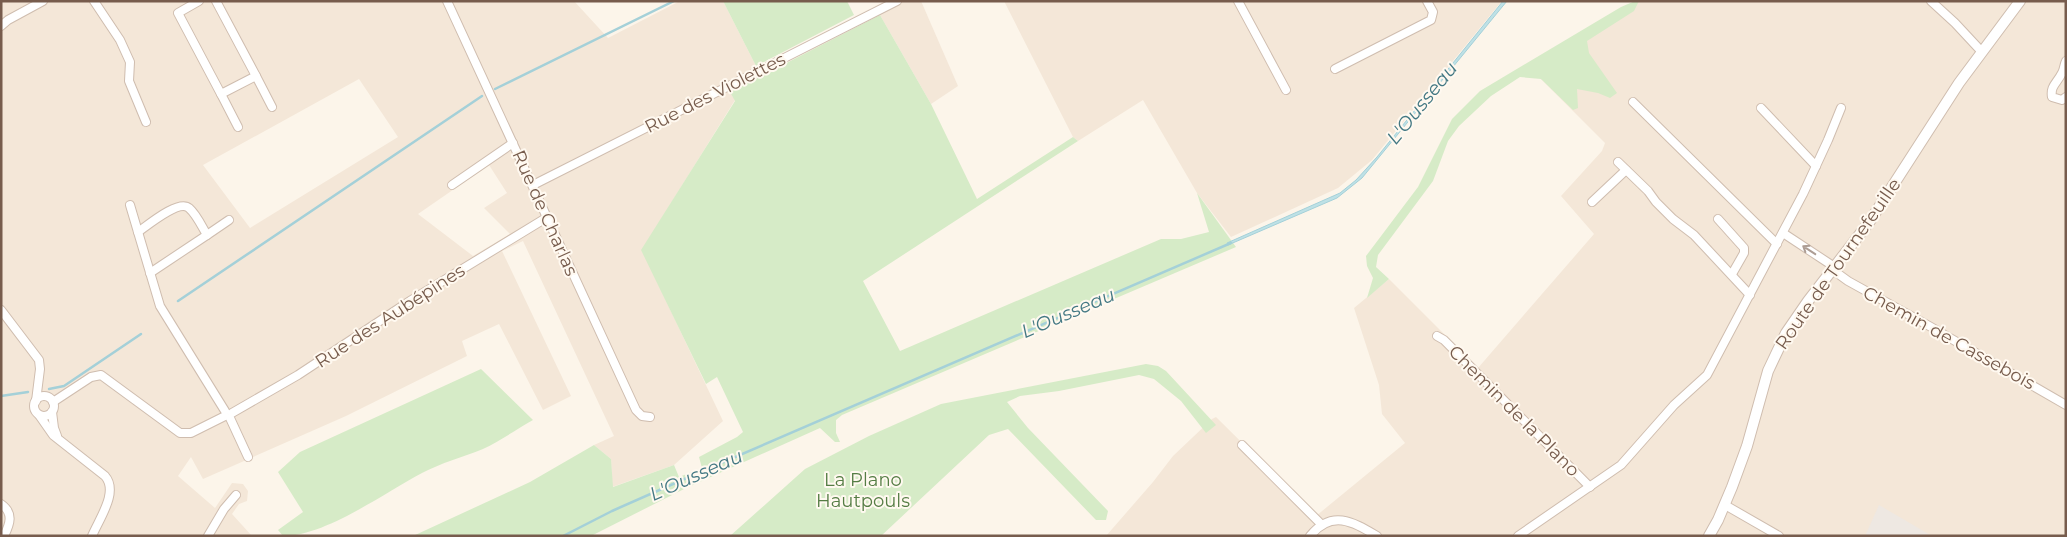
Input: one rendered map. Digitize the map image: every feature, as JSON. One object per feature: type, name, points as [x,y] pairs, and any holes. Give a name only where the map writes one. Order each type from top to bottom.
[{"type":"street","points":[[1,26],[29,5],[44,1]]},
{"type":"street","points":[[94,1],[120,40],[130,62],[129,81],[146,122]]},
{"type":"street","points":[[199,1],[178,13],[238,128]]},
{"type":"street","points":[[216,1],[272,107]]},
{"type":"street","name":"Rue de Charlas","points":[[447,1],[636,410],[642,416],[650,417]]},
{"type":"street","name":"Rue des Violettes","points":[[533,185],[897,1]]},
{"type":"street","points":[[1238,1],[1286,90]]},
{"type":"street","points":[[1334,69],[1431,20],[1433,12],[1427,1]]},
{"type":"street","points":[[1931,1],[1982,52]]},
{"type":"street","name":"Route de Tournefeuille","points":[[1709,536],[1725,505],[1741,465],[1761,392],[1776,352],[1795,319],[1873,215],[1940,111],[2020,1]]},
{"type":"street","points":[[2066,61],[2062,73],[2054,84],[2052,94],[2057,100],[2066,97]]},
{"type":"street","points":[[2062,73],[2066,81]]},
{"type":"street","points":[[221,94],[256,76]]},
{"type":"street","points":[[1633,102],[1777,244]]},
{"type":"street","points":[[1761,108],[1816,166]]},
{"type":"street","points":[[1518,536],[1621,465],[1674,405],[1703,380],[1783,233],[1816,166],[1841,108]]},
{"type":"street","points":[[452,185],[513,143]]},
{"type":"street","points":[[1618,162],[1673,219],[1694,235],[1750,295]]},
{"type":"street","points":[[1592,202],[1626,170]]},
{"type":"street","points":[[130,205],[160,306],[228,415],[248,457]]},
{"type":"street","points":[[138,232],[176,207],[184,206],[190,209],[207,235]]},
{"type":"street","name":"Rue des Aubépines","points":[[53,402],[92,377],[101,375],[180,434],[191,433],[228,415],[298,375],[410,301],[546,218]]},
{"type":"street","points":[[1718,219],[1744,248],[1744,253],[1732,274]]},
{"type":"street","points":[[150,273],[229,220]]},
{"type":"street","name":"Chemin de Cassebois","points":[[1783,233],[1830,264],[1848,282],[1932,327],[2066,404]]},
{"type":"street","points":[[1,310],[39,360],[39,381],[34,409],[50,432],[106,476],[110,483],[110,494],[92,536]]},
{"type":"street","name":"Chemin de la Plano","points":[[1437,336],[1444,340],[1590,487]]},
{"type":"street","points":[[39,381],[46,397],[53,402],[54,428],[58,438]]},
{"type":"street","points":[[36,401],[46,397]]},
{"type":"street","points":[[40,415],[47,416],[52,412]]},
{"type":"street","points":[[1242,445],[1322,525]]},
{"type":"street","points":[[208,536],[224,509],[236,495]]},
{"type":"street","points":[[1,504],[10,514],[9,525],[4,536]]},
{"type":"street","points":[[1725,505],[1779,536]]},
{"type":"street","points":[[1310,536],[1322,525],[1334,520],[1345,520],[1377,536]]},
{"type":"shaded area","points":[[1,1],[574,1],[608,38],[680,1],[723,1],[756,66],[730,92],[735,100],[642,250],[723,421],[674,465],[612,487],[611,459],[594,445],[614,436],[523,241],[502,251],[571,396],[543,410],[499,324],[462,341],[467,356],[346,416],[203,479],[191,457],[178,476],[215,508],[232,483],[243,484],[248,491],[247,501],[239,504],[232,514],[252,536],[1,536]],"holes":[[[359,79],[398,137],[250,228],[203,165]],[[489,165],[507,193],[484,208],[510,234],[473,256],[418,214]]]},
{"type":"shaded area","points":[[885,1],[921,1],[958,86],[931,104],[880,15]]},
{"type":"shaded area","points":[[1004,1],[1502,1],[1372,160],[1338,188],[1231,237],[1197,193],[1143,100],[1078,141],[1073,137]]},
{"type":"shaded area","points":[[1637,1],[2066,1],[2066,536],[1106,536],[1173,456],[1216,417],[1316,516],[1405,443],[1382,414],[1379,385],[1354,308],[1389,279],[1478,368],[1594,234],[1561,196],[1602,151],[1605,143],[1529,67]]},
{"type":"shaded area","points":[[1879,505],[1932,536],[1865,536]]},
{"type":"green space","points":[[723,1],[847,1],[854,15],[756,66]]},
{"type":"green space","points":[[1639,1],[1634,11],[1587,41],[1589,53],[1617,93],[1610,98],[1598,93],[1577,89],[1578,108],[1573,110],[1541,79],[1520,77],[1491,96],[1459,126],[1448,141],[1433,181],[1378,255],[1376,267],[1389,279],[1367,298],[1373,278],[1367,266],[1366,256],[1418,187],[1452,119],[1480,91],[1621,7]]},
{"type":"green space","points":[[880,15],[931,104],[977,199],[1073,137],[1078,141],[863,281],[900,351],[1161,239],[1181,239],[1209,232],[1197,193],[1236,247],[842,415],[836,420],[836,433],[840,442],[835,442],[820,428],[684,489],[591,536],[413,536],[530,482],[594,445],[611,459],[613,487],[674,465],[679,477],[702,468],[699,457],[743,432],[717,377],[706,384],[641,250],[735,101],[730,92]]},
{"type":"green space","name":"La Plano Hautpouls","points":[[1146,364],[1158,366],[1166,371],[1216,425],[1206,433],[1181,401],[1154,379],[1139,375],[1059,391],[1020,396],[1007,402],[1028,428],[1108,511],[1106,520],[1096,520],[1008,429],[989,435],[881,536],[730,536],[805,469],[869,436],[941,404]]},
{"type":"green space","points":[[481,369],[533,420],[483,449],[422,473],[354,512],[318,529],[283,536],[278,530],[303,512],[278,472],[300,452]]},
{"type":"water","points":[[1503,1],[1507,1],[1362,178],[1337,198],[1228,245],[1227,243],[1340,193],[1356,180],[1377,157]]},
{"type":"waterway","points":[[495,89],[674,1]]},
{"type":"waterway","points":[[178,301],[482,96]]},
{"type":"waterway","name":"L'Ousseau","points":[[563,536],[612,511],[698,473],[1231,243]]},
{"type":"waterway","points":[[49,389],[64,386],[141,334]]},
{"type":"waterway","points":[[1,396],[28,392]]}]
